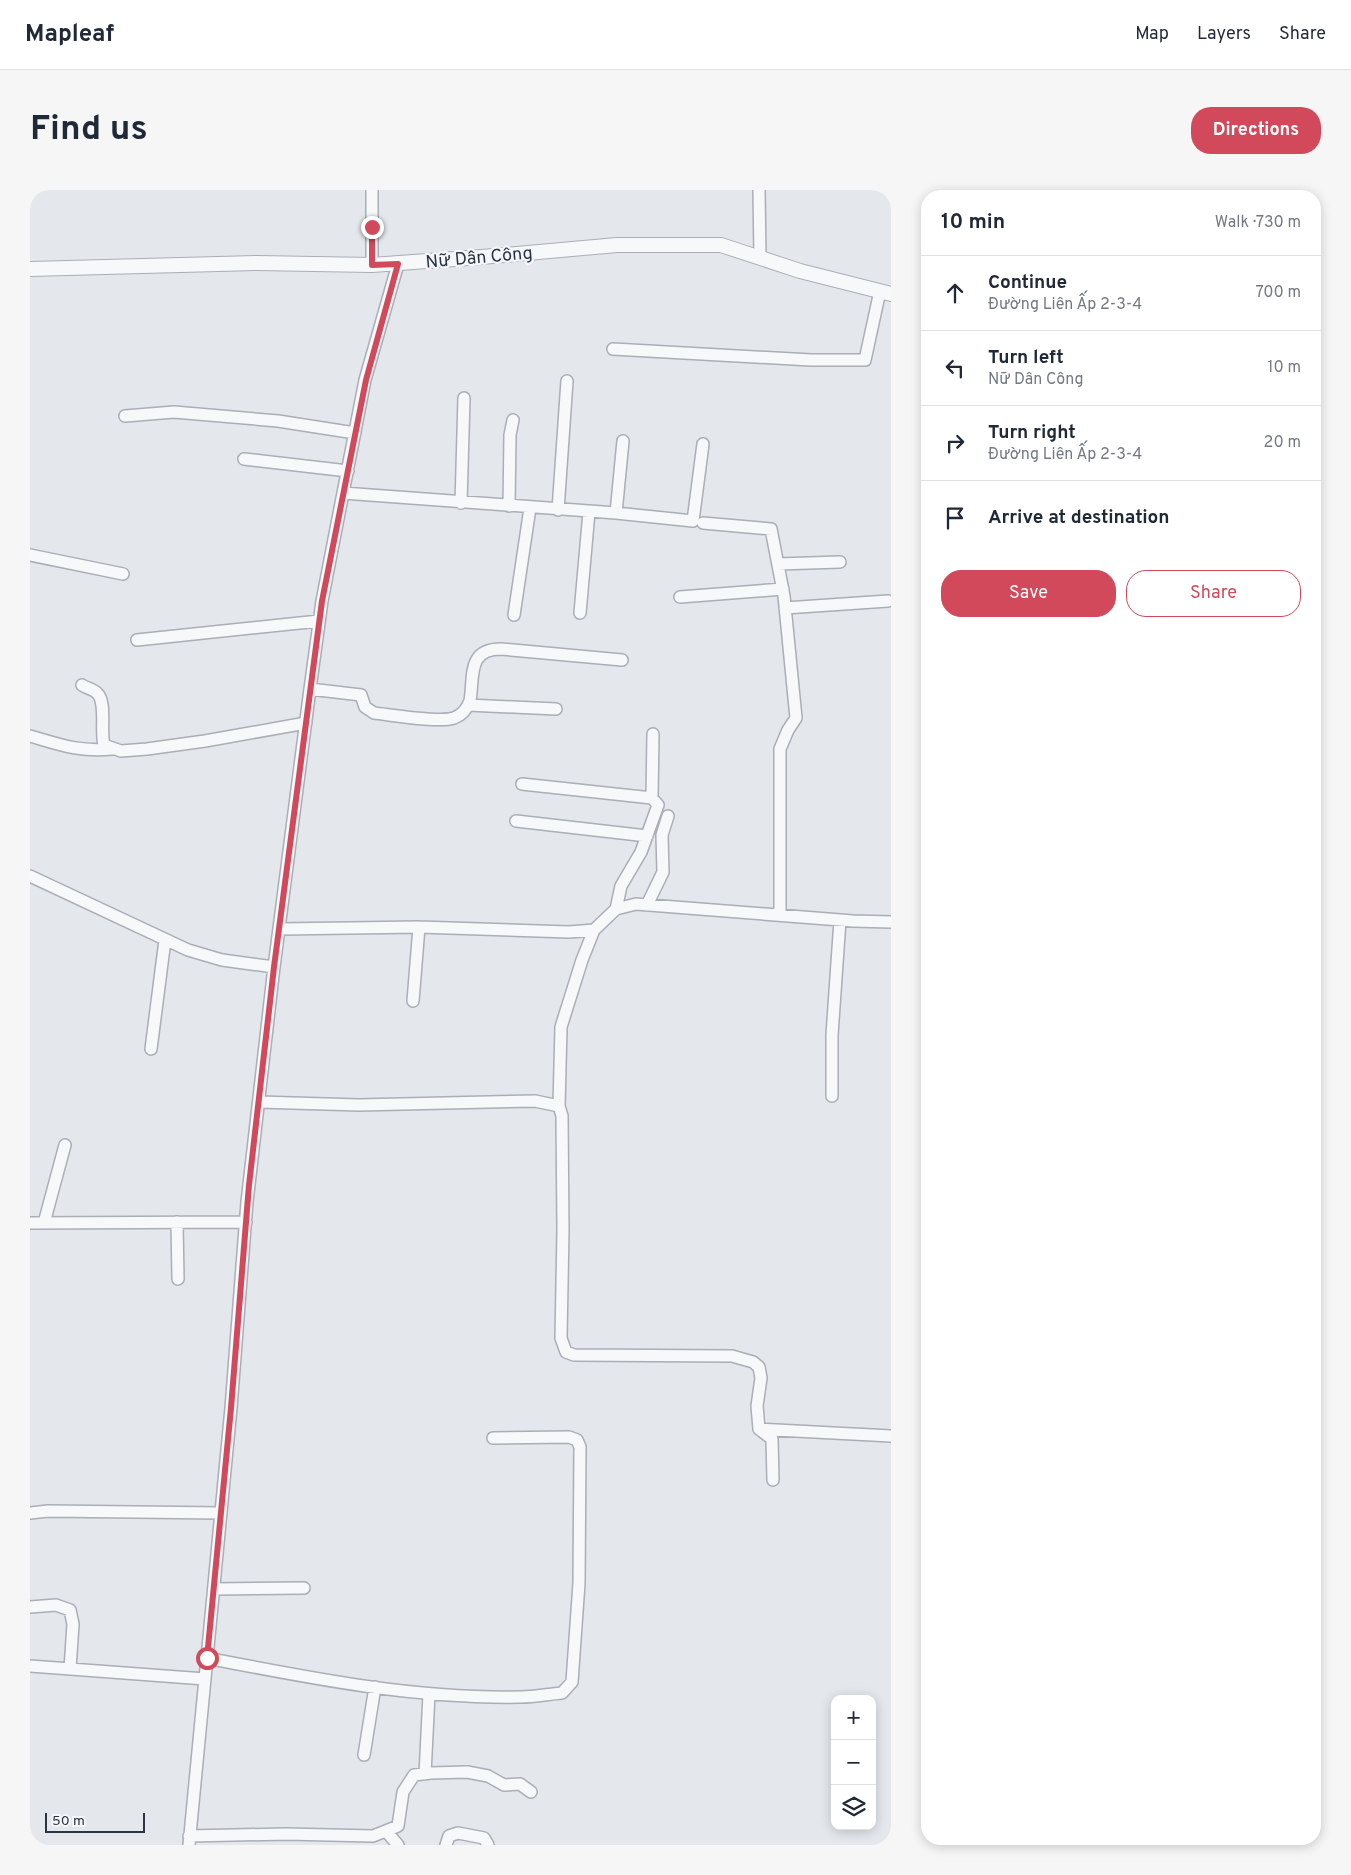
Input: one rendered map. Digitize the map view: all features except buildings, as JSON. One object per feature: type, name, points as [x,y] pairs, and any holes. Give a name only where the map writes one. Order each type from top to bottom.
[{"type":"street","points":[[372,190],[372,265]]},
{"type":"street","points":[[759,190],[760,258]]},
{"type":"street","name":"Nữ Dân Công","points":[[30,270],[257,263],[372,265],[617,244],[721,245],[800,271],[886,293]]},
{"type":"street","points":[[398,264],[366,380],[355,433],[320,621],[310,689],[274,967],[246,1222],[221,1514],[189,1840],[286,1834],[373,1836],[398,1826],[404,1792],[414,1775],[476,1773],[488,1776],[504,1785],[520,1784],[532,1792]]},
{"type":"street","points":[[613,349],[811,360],[865,360],[886,293]]},
{"type":"street","points":[[558,510],[567,381]]},
{"type":"street","points":[[461,503],[464,398]]},
{"type":"street","points":[[125,416],[174,412],[278,420],[355,433]]},
{"type":"street","points":[[509,506],[512,420]]},
{"type":"street","points":[[616,513],[623,441]]},
{"type":"street","points":[[343,493],[616,513],[693,521],[702,444]]},
{"type":"street","points":[[244,459],[348,471]]},
{"type":"street","points":[[514,615],[530,508]]},
{"type":"street","points":[[580,613],[589,512]]},
{"type":"street","points":[[703,523],[771,529],[783,589],[796,718],[788,730],[780,749],[780,915]]},
{"type":"street","points":[[30,555],[123,574]]},
{"type":"street","points":[[778,564],[840,562]]},
{"type":"street","points":[[680,597],[783,589]]},
{"type":"street","points":[[785,608],[888,601]]},
{"type":"street","points":[[137,640],[320,621]]},
{"type":"street","points":[[310,689],[361,695],[366,707],[374,713],[444,720],[458,716],[468,705],[476,662],[481,653],[488,650],[500,649],[622,660]]},
{"type":"street","points":[[82,686],[96,692],[101,699],[104,745],[121,751],[204,741],[306,723]]},
{"type":"street","points":[[468,705],[556,709]]},
{"type":"street","points":[[616,909],[621,886],[641,852],[658,805],[652,798],[653,734]]},
{"type":"street","points":[[30,736],[75,749],[90,751],[112,749]]},
{"type":"street","points":[[522,784],[652,798]]},
{"type":"street","points":[[647,905],[663,872],[662,835],[668,816]]},
{"type":"street","points":[[516,821],[647,836]]},
{"type":"street","points":[[30,876],[188,950],[222,960],[274,967]]},
{"type":"street","points":[[773,1480],[772,1439],[759,1429],[757,1406],[761,1378],[759,1367],[753,1362],[732,1356],[574,1355],[566,1352],[561,1338],[563,1220],[562,1116],[559,1106],[561,1027],[582,960],[594,930],[616,909],[629,905],[647,905],[840,920],[891,922]]},
{"type":"street","points":[[832,1096],[832,1035],[840,920]]},
{"type":"street","points":[[280,929],[419,927],[569,932],[594,930]]},
{"type":"street","points":[[413,1001],[419,927]]},
{"type":"street","points":[[150,1049],[165,940]]},
{"type":"street","points":[[259,1102],[359,1105],[535,1101],[559,1106]]},
{"type":"street","points":[[44,1223],[65,1145]]},
{"type":"street","points":[[177,1222],[178,1279]]},
{"type":"street","points":[[30,1223],[246,1222]]},
{"type":"street","points":[[759,1429],[891,1436]]},
{"type":"street","points":[[207,1658],[375,1687],[429,1694],[522,1698],[562,1693],[572,1682],[579,1583],[580,1444],[575,1438],[569,1437],[493,1438]]},
{"type":"street","points":[[30,1513],[48,1511],[221,1514]]},
{"type":"street","points":[[214,1589],[304,1588]]},
{"type":"street","points":[[30,1607],[56,1604],[70,1610],[73,1624],[70,1669]]},
{"type":"street","points":[[30,1666],[205,1679]]},
{"type":"street","points":[[364,1755],[375,1687]]},
{"type":"street","points":[[425,1774],[429,1694]]},
{"type":"street","points":[[386,1831],[398,1845]]},
{"type":"street","points":[[446,1845],[449,1836],[458,1833],[484,1838],[488,1845]]},
{"type":"route","points":[[207,1658],[231,1408],[249,1185],[274,967],[322,601],[366,380],[398,264],[372,265],[372,227]]}]
